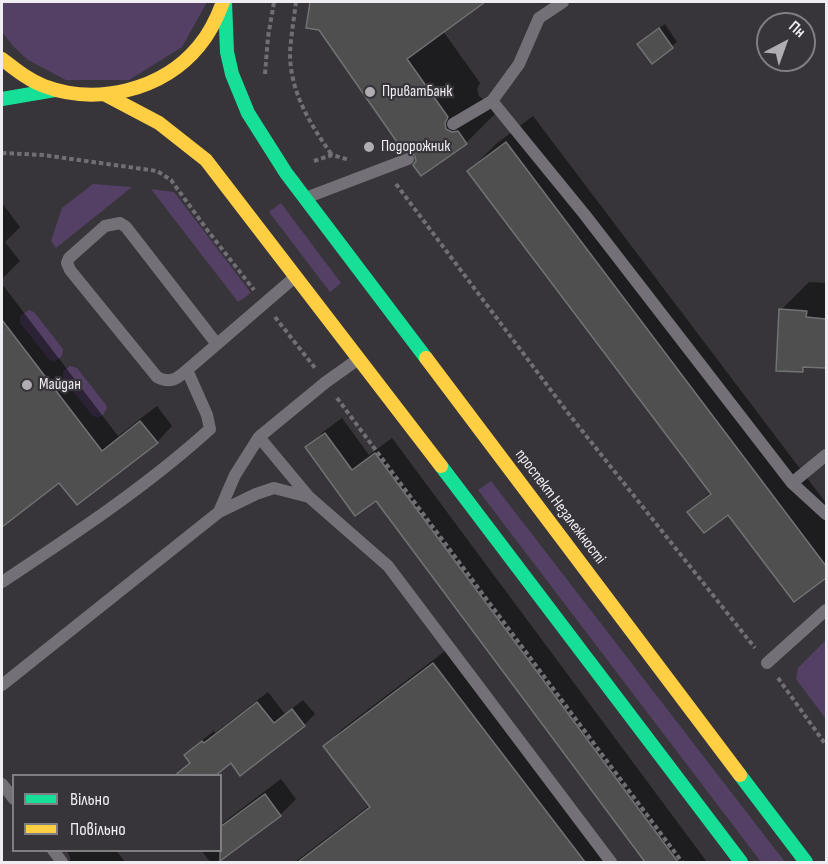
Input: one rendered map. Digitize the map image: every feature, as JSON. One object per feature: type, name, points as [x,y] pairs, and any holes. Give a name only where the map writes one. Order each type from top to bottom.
[{"type":"main road","points":[[2,59],[31,80],[55,90],[80,95],[106,95],[144,86],[166,75],[187,59],[204,40],[224,2]]},
{"type":"main road","name":"проспект Незалежності","points":[[224,2],[227,47],[234,86],[257,131],[286,173],[806,862]]},
{"type":"main road","points":[[2,99],[55,90]]},
{"type":"main road","points":[[106,95],[154,119],[206,160],[741,862]]},
{"type":"lane","points":[[453,124],[492,101],[519,64],[539,18],[563,2]]},
{"type":"lane","points":[[492,101],[585,214],[792,483],[826,514]]},
{"type":"lane","points":[[306,198],[408,159]]},
{"type":"lane","points":[[216,343],[120,222],[105,226],[69,258],[67,263],[70,270],[157,376],[167,381],[177,379],[296,276]]},
{"type":"lane","points":[[219,512],[235,475],[259,437],[358,359]]},
{"type":"lane","points":[[2,582],[87,525],[210,429],[207,415],[188,370]]},
{"type":"lane","points":[[259,437],[309,497],[388,566],[611,862]]},
{"type":"lane","points":[[792,483],[826,455]]},
{"type":"lane","points":[[2,685],[219,512],[274,488],[309,497]]},
{"type":"lane","points":[[767,663],[826,610]]},
{"type":"lane","points":[[2,784],[12,796]]},
{"type":"path","points":[[264,79],[274,2]]},
{"type":"path","points":[[296,2],[290,53],[292,75],[299,102],[332,155]]},
{"type":"path","points":[[2,153],[43,155],[157,171],[171,180],[326,382],[682,862]]},
{"type":"path","points":[[308,162],[332,155],[384,167],[568,413],[767,663],[826,745]]},
{"type":"shaded area","points":[[2,2],[207,2],[182,47],[129,80],[66,80],[28,60],[13,46],[2,32]]},
{"type":"shaded area","points":[[93,184],[132,187],[56,248],[51,241],[62,208]]},
{"type":"shaded area","points":[[151,189],[174,192],[251,293],[238,302]]},
{"type":"shaded area","points":[[281,203],[341,283],[330,292],[269,212]]},
{"type":"shaded area","points":[[29,310],[34,312],[63,349],[62,356],[54,362],[20,323],[20,316]]},
{"type":"shaded area","points":[[70,366],[77,368],[106,405],[107,408],[103,415],[97,418],[92,415],[63,379],[63,371]]},
{"type":"shaded area","points":[[491,481],[785,862],[761,862],[478,490]]},
{"type":"shaded area","points":[[826,640],[826,719],[796,679],[798,668]]},
{"type":"building","points":[[310,2],[485,2],[407,59],[448,117],[445,123],[446,129],[452,132],[458,131],[467,144],[421,176],[413,165],[416,161],[415,156],[410,151],[404,152],[319,30],[306,28]]},
{"type":"building","points":[[659,28],[673,48],[652,64],[637,44]]},
{"type":"building","points":[[506,142],[826,566],[826,578],[794,602],[728,515],[704,533],[687,512],[711,494],[467,171]]},
{"type":"building","points":[[779,309],[807,311],[806,317],[826,319],[826,368],[803,367],[803,372],[776,371]]},
{"type":"building","name":"Майдан","points":[[2,320],[102,451],[140,421],[158,443],[77,505],[59,483],[2,527]]},
{"type":"building","points":[[325,433],[352,470],[375,453],[678,862],[645,862],[376,501],[355,516],[305,447]]},
{"type":"building","points":[[433,663],[585,862],[298,862],[370,807],[323,746]]},
{"type":"building","points":[[257,702],[274,723],[292,709],[305,726],[240,776],[231,763],[217,774],[176,774],[190,763],[184,755],[202,741],[204,743]]},
{"type":"building","points":[[265,794],[281,816],[220,861],[222,826]]},
{"type":"traffic: fast","points":[[225,2],[227,52],[232,74],[248,113],[286,173],[426,358]]},
{"type":"traffic: fast","points":[[2,99],[55,90]]},
{"type":"traffic: fast","points":[[441,466],[741,862]]},
{"type":"traffic: fast","points":[[740,775],[806,862]]},
{"type":"traffic: slow","points":[[2,59],[33,81],[64,92],[107,94],[128,90],[167,74],[184,61],[207,36],[223,2]]},
{"type":"traffic: slow","points":[[106,95],[159,123],[206,160],[441,466]]},
{"type":"traffic: slow","points":[[426,358],[740,775]]},
{"type":"place","name":"ПриватБанк","points":[[370,92]]},
{"type":"place","name":"Подорожник","points":[[369,147]]},
{"type":"place","name":"Майдан","points":[[27,385]]}]
